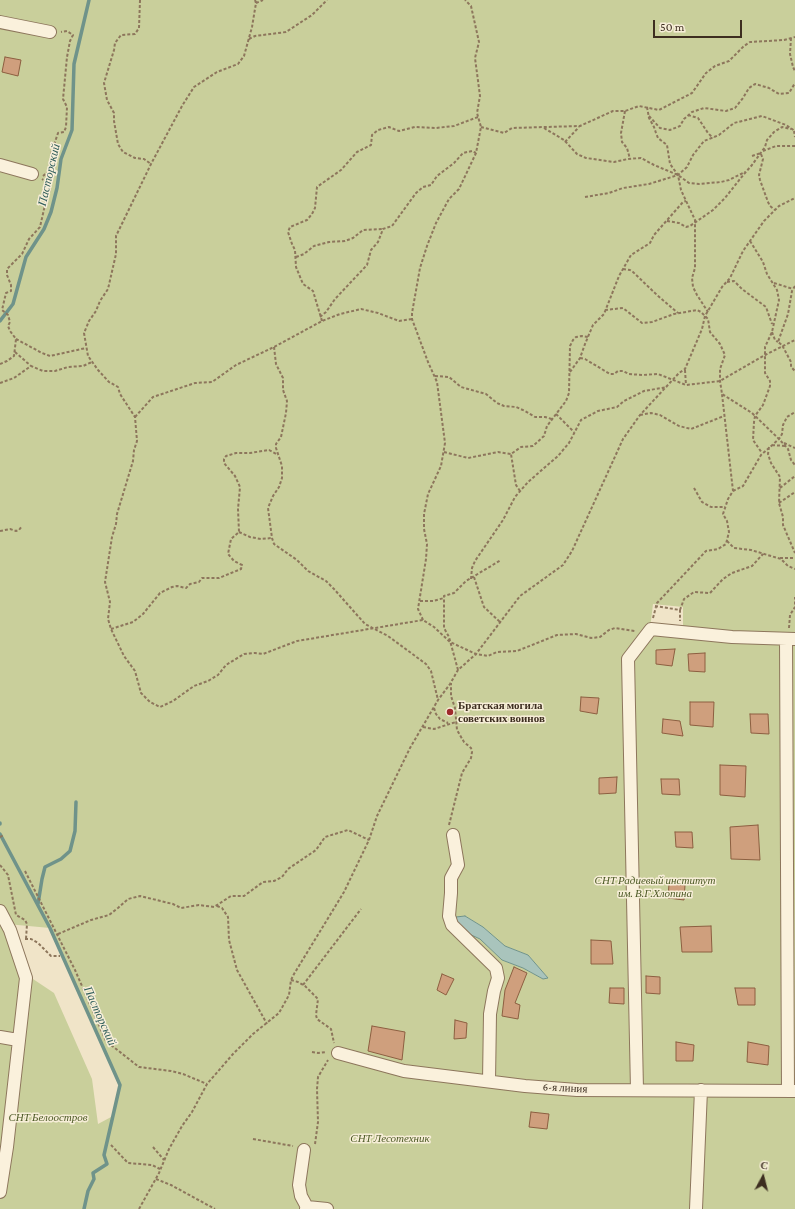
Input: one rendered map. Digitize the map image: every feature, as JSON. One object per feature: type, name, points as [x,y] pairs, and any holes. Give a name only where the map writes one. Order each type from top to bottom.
[{"type":"street","points":[[0,22],[50,32]]},
{"type":"street","points":[[0,165],[32,174]]},
{"type":"street","points":[[637,1090],[628,658],[651,630],[680,631],[732,637],[791,639],[791,1091]]},
{"type":"street","points":[[453,835],[458,865],[451,878],[449,916],[452,925],[496,968],[498,978],[490,1014],[489,1081]]},
{"type":"street","points":[[0,911],[5,930],[26,978],[3,1146],[0,1192]]},
{"type":"street","points":[[0,1037],[18,1040]]},
{"type":"street","name":"6-я линия","points":[[334,1052],[404,1071],[525,1086],[577,1090],[791,1091]]},
{"type":"street","points":[[696,1209],[701,1090]]},
{"type":"street","points":[[304,1150],[299,1185],[301,1196],[307,1208],[327,1209]]},
{"type":"path","points":[[140,0],[139,28],[136,34],[121,35],[115,43],[104,83],[107,100],[114,113],[118,144],[123,152],[135,158],[144,159],[151,164]]},
{"type":"path","points":[[263,0],[256,1],[249,39],[244,56],[238,64],[217,72],[194,87],[182,106],[151,164],[116,236],[116,254],[108,289],[89,321],[84,333],[88,356],[109,382],[118,387],[120,394],[135,417],[137,441],[133,461],[117,514],[105,582],[110,602],[108,619],[111,629],[124,656],[134,671],[141,693],[150,702],[160,707],[173,701],[194,686],[208,681],[218,675],[226,665],[244,654],[263,654],[297,642],[423,620]]},
{"type":"path","points":[[249,39],[255,36],[286,32],[312,15],[327,0]]},
{"type":"path","points":[[465,0],[471,6],[479,42],[475,58],[480,96],[477,113],[481,128],[476,153],[459,190],[449,200],[436,223],[427,246],[420,268],[412,319],[437,382],[445,443],[441,466],[428,494],[424,514],[424,529],[427,544],[418,609],[423,620],[434,627],[450,642],[476,654],[488,656],[497,652],[517,651],[556,635],[576,634],[591,638],[600,637],[609,630],[615,628],[634,631],[651,630],[655,606],[657,603],[706,551],[726,544],[729,532],[727,521],[723,514],[733,491],[720,381],[720,369],[725,355],[720,344],[710,332],[708,319],[697,310],[678,313],[642,324],[623,308],[605,310]]},
{"type":"path","points":[[50,32],[67,31],[73,35],[70,41],[67,57],[63,99],[67,107],[66,126],[64,132],[58,133],[51,154],[51,164],[48,172],[41,178],[49,183],[50,190],[47,196],[40,227],[29,239],[22,254],[7,269],[11,291],[6,293],[2,310],[8,315],[10,322],[8,326],[16,339],[42,353],[50,356],[86,348]]},
{"type":"path","points":[[481,128],[504,132],[512,128],[580,126],[614,112],[625,111],[639,106],[659,110],[692,93],[706,73],[715,66],[729,61],[750,42],[795,37]]},
{"type":"path","points":[[792,38],[790,54],[795,71]]},
{"type":"path","points":[[648,115],[660,128],[670,130],[680,126],[692,112],[704,108],[726,111],[735,108],[749,88],[755,84],[770,88],[779,94],[789,93],[795,83]]},
{"type":"path","points":[[647,107],[648,115],[658,138],[667,145],[670,164],[678,175],[681,190],[695,222],[695,268],[692,278],[693,287],[708,312]]},
{"type":"path","points":[[625,111],[621,133],[622,142],[630,159]]},
{"type":"path","points":[[688,115],[698,118],[713,138]]},
{"type":"path","points":[[585,197],[609,193],[623,188],[649,184],[678,175],[687,167],[693,155],[704,141],[720,136],[734,123],[762,116],[786,125],[794,130],[795,137]]},
{"type":"path","points":[[322,321],[313,291],[302,284],[296,267],[295,250],[289,238],[288,232],[290,227],[307,220],[315,208],[317,187],[342,170],[357,152],[371,145],[372,134],[378,130],[389,127],[399,131],[415,127],[436,128],[454,126],[478,117]]},
{"type":"path","points":[[565,142],[580,126]]},
{"type":"path","points":[[667,221],[686,227],[690,226],[713,210],[725,198],[752,165],[765,147],[767,140],[774,132],[782,127],[794,130]]},
{"type":"path","points":[[544,128],[565,142],[577,154],[586,158],[614,162],[640,158],[678,175],[689,183],[699,184],[729,180],[745,172]]},
{"type":"path","points":[[752,156],[776,146],[795,146]]},
{"type":"path","points":[[296,258],[314,246],[330,242],[345,241],[363,230],[383,229],[392,226],[416,193],[424,187],[432,185],[437,176],[454,163],[463,153],[472,151],[476,153]]},
{"type":"path","points":[[761,153],[763,159],[759,175],[760,180],[768,202],[775,210]]},
{"type":"path","points":[[139,1209],[156,1179],[182,1126],[208,1084],[233,1054],[253,1034],[280,1013],[289,995],[291,980],[344,892],[369,840],[376,816],[410,748],[438,700],[458,670],[476,654],[520,596],[563,565],[572,551],[623,439],[640,415],[684,369],[702,329],[705,316],[743,251],[764,221],[779,206],[795,198]]},
{"type":"path","points":[[570,372],[580,358],[593,325],[605,310],[623,269],[631,256],[650,243],[654,235],[683,202],[686,201]]},
{"type":"path","points":[[320,318],[366,265],[370,250],[378,242],[383,229]]},
{"type":"path","points":[[750,241],[763,262],[767,274],[777,290],[779,300],[772,326],[772,332],[775,340],[782,345],[791,362],[791,367],[795,371]]},
{"type":"path","points":[[623,269],[634,272],[678,313]]},
{"type":"path","points":[[726,282],[734,281],[748,294],[766,307],[772,326]]},
{"type":"path","points":[[774,283],[793,289]]},
{"type":"path","points":[[778,342],[788,314],[793,289],[795,286]]},
{"type":"path","points":[[135,417],[154,397],[195,383],[212,382],[236,365],[274,347],[322,321],[340,314],[361,309],[399,320],[412,319]]},
{"type":"path","points":[[762,453],[753,440],[755,416],[763,405],[770,386],[770,381],[765,373],[765,347],[772,332]]},
{"type":"path","points":[[444,452],[468,458],[498,452],[511,454],[521,447],[533,446],[544,436],[547,426],[566,401],[569,393],[570,346],[573,340],[576,337],[588,337]]},
{"type":"path","points":[[0,364],[8,361],[14,356],[16,339]]},
{"type":"path","points":[[580,358],[585,359],[610,374],[614,374],[618,371],[642,375],[658,374],[686,385],[720,381],[765,354],[795,340]]},
{"type":"path","points":[[274,347],[276,364],[283,378],[283,390],[287,401],[281,437],[276,444],[278,456],[282,466],[282,478],[280,487],[273,496],[268,508],[274,544],[292,556],[308,571],[326,581],[365,624],[388,636],[426,664],[431,671],[438,700]]},
{"type":"path","points":[[15,352],[31,366],[44,371],[55,371],[68,366],[83,366],[92,362]]},
{"type":"path","points":[[0,383],[14,378],[31,366]]},
{"type":"path","points":[[684,369],[686,385]]},
{"type":"path","points":[[435,376],[449,377],[461,387],[486,394],[497,403],[504,406],[516,407],[525,410],[535,417],[545,416],[552,419]]},
{"type":"path","points":[[470,579],[472,568],[520,491],[536,474],[558,456],[569,443],[581,420],[598,411],[617,407],[624,401],[644,391],[667,387]]},
{"type":"path","points":[[722,394],[755,416],[775,435],[788,449],[791,460],[795,465]]},
{"type":"path","points":[[733,491],[743,486],[762,453],[779,439],[787,416],[795,412]]},
{"type":"path","points":[[640,415],[650,413],[660,416],[679,426],[691,429],[724,416]]},
{"type":"path","points":[[556,414],[574,432]]},
{"type":"path","points":[[775,435],[782,434]]},
{"type":"path","points":[[782,443],[795,448]]},
{"type":"path","points":[[771,445],[785,446]]},
{"type":"path","points":[[769,447],[768,454],[771,463],[780,477],[779,503],[784,525],[795,553]]},
{"type":"path","points":[[239,532],[238,509],[240,487],[235,476],[224,464],[224,459],[226,456],[236,453],[250,453],[269,450],[278,456]]},
{"type":"path","points":[[511,454],[516,485],[520,491]]},
{"type":"path","points":[[780,488],[795,476]]},
{"type":"path","points":[[694,488],[702,502],[711,507],[725,507]]},
{"type":"path","points":[[779,503],[795,492]]},
{"type":"path","points":[[0,531],[10,529],[16,531],[22,526]]},
{"type":"path","points":[[111,629],[134,622],[160,594],[172,587],[177,586],[186,588],[190,584],[199,582],[202,578],[219,578],[241,569],[242,565],[234,561],[228,554],[231,539],[239,532]]},
{"type":"path","points":[[239,532],[255,538],[272,538]]},
{"type":"path","points":[[726,541],[734,548],[751,550],[781,559],[788,566],[795,569]]},
{"type":"path","points":[[680,631],[680,610],[684,599],[694,592],[710,593],[732,573],[752,566],[763,554]]},
{"type":"path","points":[[776,558],[795,558]]},
{"type":"path","points":[[420,601],[433,601],[454,593],[470,579],[474,578],[501,560]]},
{"type":"path","points":[[474,578],[484,607],[500,622]]},
{"type":"path","points":[[791,639],[789,631],[790,615],[795,607],[795,597]]},
{"type":"path","points":[[444,598],[444,628],[449,637],[458,670]]},
{"type":"path","points":[[655,606],[680,610]]},
{"type":"path","points":[[451,682],[451,696],[455,708],[457,730],[464,742],[471,748],[472,752],[471,758],[462,774],[450,816],[449,824],[453,835]]},
{"type":"path","points":[[434,707],[436,714],[449,723]]},
{"type":"path","points":[[423,727],[434,729],[456,722]]},
{"type":"path","points":[[58,934],[91,920],[109,915],[128,899],[140,896],[173,904],[181,908],[199,905],[214,907],[231,896],[244,896],[263,882],[274,881],[282,877],[288,869],[316,850],[326,836],[348,830],[369,840]]},
{"type":"path","points":[[0,837],[4,835]]},
{"type":"path","points":[[0,865],[8,875],[16,915],[25,920],[26,939]]},
{"type":"path","points":[[25,871],[76,970],[106,1041],[139,1067],[171,1071],[208,1084]]},
{"type":"path","points":[[217,906],[222,908],[228,918],[230,940],[237,970],[267,1024]]},
{"type":"path","points":[[302,984],[361,909]]},
{"type":"path","points":[[21,938],[31,939],[38,943],[52,956],[60,956]]},
{"type":"path","points":[[253,1139],[294,1146],[304,1150],[314,1146],[318,1122],[318,1077],[334,1052],[334,1043],[331,1029],[319,1021],[316,1015],[318,999],[302,984],[291,980]]},
{"type":"path","points":[[312,1052],[334,1052]]},
{"type":"path","points":[[111,1145],[128,1163],[152,1165],[160,1169]]},
{"type":"path","points":[[153,1147],[164,1160]]},
{"type":"path","points":[[156,1179],[171,1185],[215,1209]]},
{"type":"green space","points":[[0,0],[795,0],[795,1209],[0,1209]],"holes":[[[653,604],[683,607],[683,631],[650,629]],[[460,916],[465,916],[483,927],[505,946],[528,955],[548,978],[543,979],[523,968],[502,960],[480,939],[465,932]],[[7,924],[50,928],[120,1085],[113,1116],[98,1124],[92,1079],[54,993],[24,973]]]},
{"type":"water","points":[[465,916],[483,927],[505,946],[528,955],[548,978],[543,979],[523,968],[502,960],[480,939],[465,932],[455,922],[456,917]]},
{"type":"building","points":[[5,57],[21,60],[18,76],[2,72]]},
{"type":"building","points":[[675,649],[672,666],[656,664],[656,650]]},
{"type":"building","points":[[705,653],[705,672],[689,671],[688,654]]},
{"type":"building","points":[[581,697],[599,698],[597,714],[580,711]]},
{"type":"building","points":[[690,702],[714,702],[713,727],[690,725]]},
{"type":"building","points":[[750,714],[768,714],[769,734],[751,733]]},
{"type":"building","points":[[663,719],[680,721],[683,736],[662,733]]},
{"type":"building","points":[[720,765],[746,766],[745,797],[720,795]]},
{"type":"building","points":[[617,777],[616,793],[599,794],[599,778]]},
{"type":"building","points":[[661,779],[679,779],[680,795],[662,794]]},
{"type":"building","points":[[758,825],[760,860],[731,859],[730,827]]},
{"type":"building","points":[[675,832],[692,832],[693,848],[676,847]]},
{"type":"building","points":[[669,884],[685,885],[684,900],[668,898]]},
{"type":"building","points":[[711,926],[712,952],[682,952],[680,927]]},
{"type":"building","points":[[591,940],[611,941],[613,964],[591,964]]},
{"type":"building","points":[[514,967],[527,973],[515,1003],[520,1005],[518,1019],[502,1016],[505,990]]},
{"type":"building","points":[[442,974],[454,979],[446,995],[437,990]]},
{"type":"building","points":[[646,976],[660,977],[660,994],[646,993]]},
{"type":"building","points":[[610,988],[624,988],[624,1004],[609,1003]]},
{"type":"building","points":[[735,988],[755,988],[755,1005],[738,1005]]},
{"type":"building","points":[[455,1020],[467,1023],[466,1038],[454,1039]]},
{"type":"building","points":[[372,1026],[405,1032],[402,1060],[368,1051]]},
{"type":"building","points":[[676,1042],[694,1045],[693,1061],[676,1061]]},
{"type":"building","points":[[748,1042],[769,1046],[768,1065],[747,1062]]},
{"type":"building","points":[[531,1112],[549,1114],[547,1129],[529,1127]]},
{"type":"waterway","name":"Пасторский","points":[[0,321],[13,304],[26,257],[44,229],[51,212],[57,188],[61,159],[72,130],[74,64],[89,0]]},
{"type":"waterway","points":[[38,904],[45,867],[61,859],[70,851],[75,831],[76,802]]},
{"type":"waterway","name":"Пасторский","points":[[0,834],[50,928],[120,1085],[104,1155],[107,1164],[93,1173],[94,1179],[88,1191],[84,1209]]},
{"type":"place","name":"Братская могила советских воинов","points":[[450,712]]},
{"type":"park label","name":"СНТ Радиевый институт им. В.Г.Хлопина","points":[[655,887]]},
{"type":"park label","name":"СНТ Белоостров","points":[[48,1118]]},
{"type":"park label","name":"СНТ Лесотехник","points":[[390,1139]]}]
